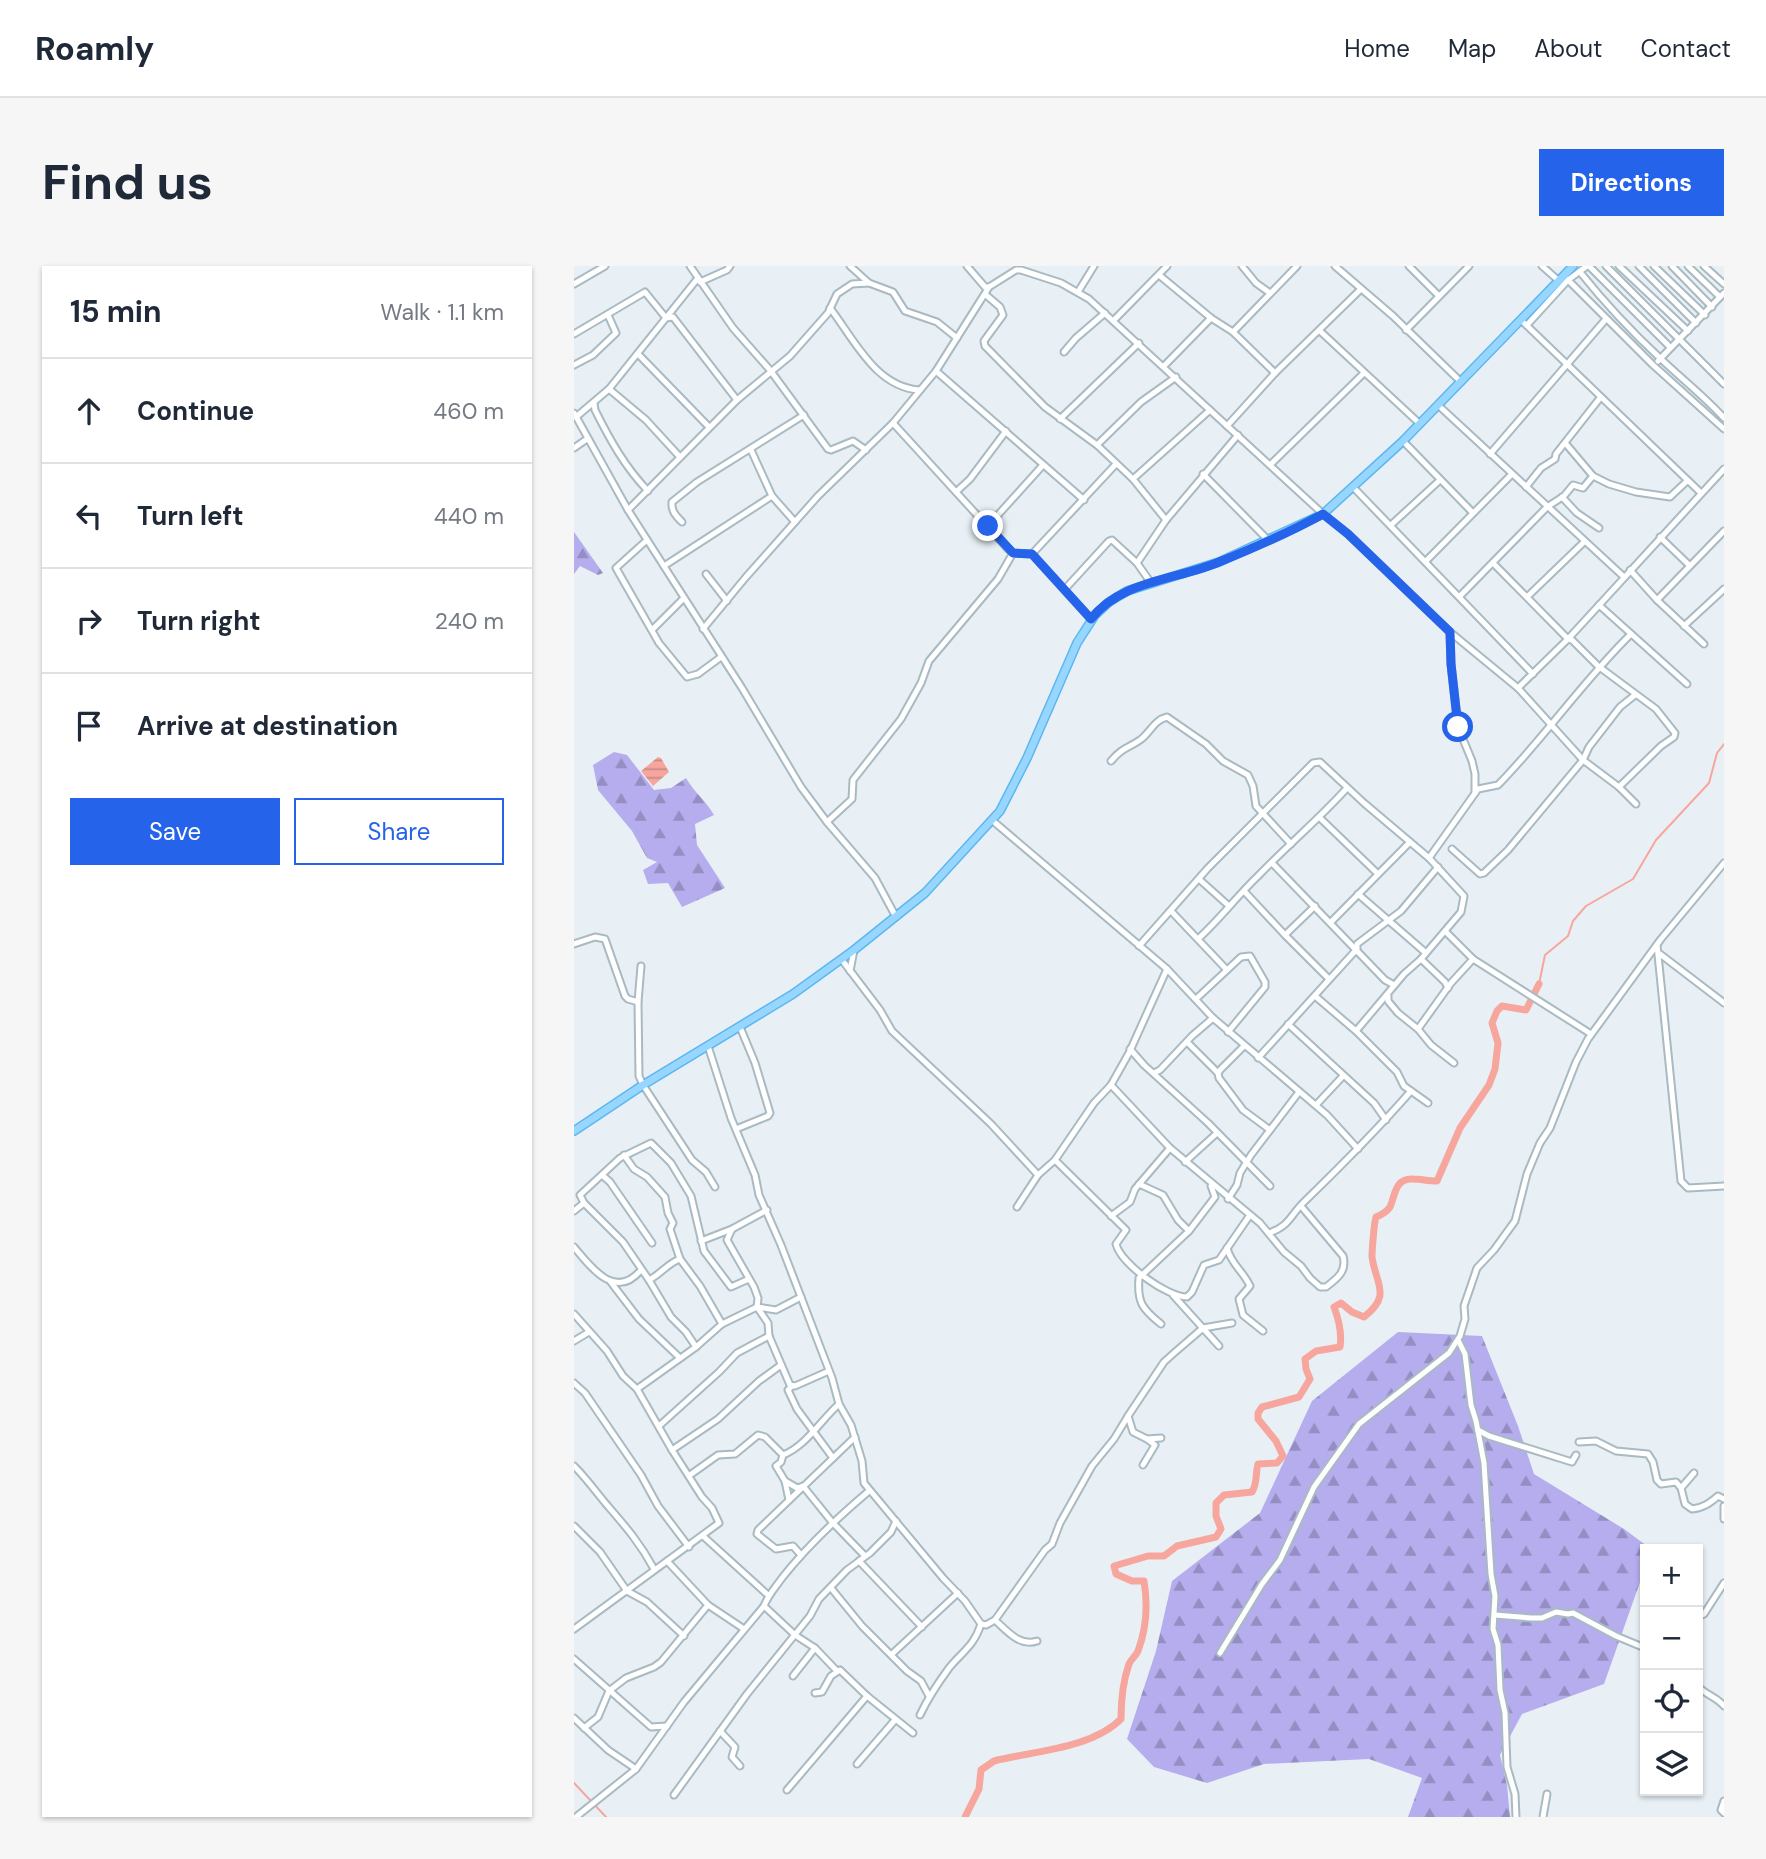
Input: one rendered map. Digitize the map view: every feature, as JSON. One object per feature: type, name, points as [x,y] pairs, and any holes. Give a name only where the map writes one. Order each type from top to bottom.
[{"type":"main road","points":[[576,1126],[793,994],[842,960],[925,893],[993,821],[1012,790],[1072,653],[1091,619],[1118,596],[1151,583],[1201,569],[1323,514],[1354,488],[1524,322],[1573,266]]},
{"type":"street","points":[[574,284],[605,266]]},
{"type":"street","points":[[690,266],[733,328],[770,370],[828,449],[853,441],[866,450]]},
{"type":"street","points":[[730,266],[727,270],[699,280],[609,389],[575,415],[628,510],[743,688],[801,787],[827,822],[875,877],[896,917]]},
{"type":"street","points":[[850,266],[869,283]]},
{"type":"street","points":[[967,266],[981,284],[989,288]]},
{"type":"street","points":[[1078,292],[1094,266]]},
{"type":"street","points":[[1114,320],[1167,266]]},
{"type":"street","points":[[1241,266],[1269,293]]},
{"type":"street","points":[[1233,332],[1297,266]]},
{"type":"street","points":[[1335,266],[1385,309],[1461,383]]},
{"type":"street","points":[[1409,266],[1439,296]]},
{"type":"street","points":[[1406,330],[1469,266]]},
{"type":"street","points":[[1542,266],[1559,281]]},
{"type":"street","points":[[1670,347],[1588,266],[1568,280],[1524,322],[1700,492]]},
{"type":"street","points":[[1606,266],[1724,384]]},
{"type":"street","points":[[1619,266],[1688,331]]},
{"type":"street","points":[[1639,266],[1696,323]]},
{"type":"street","points":[[1654,266],[1705,315]]},
{"type":"street","points":[[1672,266],[1712,307]]},
{"type":"street","points":[[1653,365],[1722,295],[1688,266]]},
{"type":"street","points":[[1704,266],[1724,284]]},
{"type":"street","points":[[703,629],[795,523],[893,423],[936,371],[989,288],[1017,268],[1038,274],[1078,292],[1114,320],[1323,514],[1348,534],[1450,632],[1518,688],[1583,760],[1619,787],[1636,804]]},
{"type":"street","points":[[1580,272],[1598,295],[1660,358],[1706,398],[1724,418]]},
{"type":"street","points":[[1160,275],[1211,318],[1233,332],[1275,373]]},
{"type":"street","points":[[1568,280],[1653,365],[1724,429]]},
{"type":"street","points":[[628,510],[737,400],[790,356],[823,319],[834,298],[848,286],[858,282],[869,283],[893,292],[905,312],[937,322],[957,338]]},
{"type":"street","points":[[1227,426],[1275,373],[1360,290]]},
{"type":"street","points":[[574,334],[645,292],[666,318]]},
{"type":"street","points":[[986,295],[1000,307],[1003,315],[984,341],[985,346],[1045,407],[1097,445],[1133,479],[1166,520]]},
{"type":"street","points":[[830,308],[850,334],[855,346],[878,370],[901,387],[920,390]]},
{"type":"street","points":[[1064,352],[1105,313]]},
{"type":"street","points":[[574,365],[593,355],[616,333],[608,315]]},
{"type":"street","points":[[666,318],[673,317],[737,400]]},
{"type":"street","points":[[1164,366],[1211,318]]},
{"type":"street","points":[[1490,454],[1606,319]]},
{"type":"street","points":[[1320,331],[1420,424]]},
{"type":"street","points":[[1060,419],[1139,343]]},
{"type":"street","points":[[639,355],[709,427]]},
{"type":"street","points":[[936,371],[1084,500]]},
{"type":"street","points":[[1270,465],[1364,373]]},
{"type":"street","points":[[1097,445],[1142,402],[1176,377]]},
{"type":"street","points":[[609,389],[646,419],[679,456]]},
{"type":"street","points":[[1527,487],[1541,468],[1555,459],[1556,454],[1600,398]]},
{"type":"street","points":[[594,403],[616,452],[648,491]]},
{"type":"street","points":[[1438,405],[1624,577]]},
{"type":"street","points":[[1133,479],[1210,410]]},
{"type":"street","points":[[682,522],[671,507],[672,502],[697,482],[804,415]]},
{"type":"street","points":[[893,423],[1013,553],[1032,554],[1091,619]]},
{"type":"street","points":[[956,492],[970,479],[1006,431]]},
{"type":"street","points":[[1137,563],[1166,520],[1238,435]]},
{"type":"street","points":[[574,448],[587,439]]},
{"type":"street","points":[[1403,441],[1473,513]]},
{"type":"street","points":[[1566,444],[1593,476],[1625,489],[1662,496],[1674,495],[1688,481]]},
{"type":"street","points":[[751,450],[772,496],[795,523]]},
{"type":"street","points":[[1032,554],[1116,464]]},
{"type":"street","points":[[988,526],[1043,465]]},
{"type":"street","points":[[1518,688],[1600,605],[1700,492],[1724,469]]},
{"type":"street","points":[[1203,474],[1268,540]]},
{"type":"street","points":[[1426,561],[1512,474]]},
{"type":"street","points":[[1460,596],[1548,506],[1562,497],[1573,485],[1583,488],[1593,476]]},
{"type":"street","points":[[1391,525],[1440,480]]},
{"type":"street","points":[[1354,488],[1533,674]]},
{"type":"street","points":[[664,566],[772,496]]},
{"type":"street","points":[[1562,497],[1577,513],[1599,528]]},
{"type":"street","points":[[1657,600],[1724,531]]},
{"type":"street","points":[[1660,537],[1689,565]]},
{"type":"street","points":[[647,540],[616,568],[652,631],[687,677],[698,674],[721,657]]},
{"type":"street","points":[[1065,589],[1112,540],[1137,563],[1151,583]]},
{"type":"street","points":[[1527,597],[1584,542]]},
{"type":"street","points":[[827,822],[852,799],[853,780],[901,719],[929,662],[998,579],[1013,553]]},
{"type":"street","points":[[1493,562],[1568,639],[1598,666],[1660,713],[1675,735],[1619,787]]},
{"type":"street","points":[[1630,570],[1657,600],[1704,644]]},
{"type":"street","points":[[706,574],[727,601]]},
{"type":"street","points":[[1684,626],[1724,589]]},
{"type":"street","points":[[652,631],[684,598]]},
{"type":"street","points":[[1600,605],[1687,684]]},
{"type":"street","points":[[1450,632],[1458,727],[1472,761],[1475,793]]},
{"type":"street","points":[[1429,858],[1478,789],[1498,785],[1583,688],[1598,666],[1632,634]]},
{"type":"street","points":[[1452,849],[1480,874],[1484,873],[1508,850],[1583,760],[1589,747],[1620,706],[1635,695]]},
{"type":"street","points":[[1111,761],[1121,749],[1140,740],[1161,718],[1167,717],[1206,744],[1223,761],[1248,775],[1254,786],[1254,800],[1263,814],[1291,844]]},
{"type":"street","points":[[1139,946],[1211,865],[1313,763],[1320,762],[1429,858],[1464,896],[1461,912],[1356,1031]]},
{"type":"street","points":[[1198,939],[1347,788]]},
{"type":"street","points":[[1320,818],[1378,874]]},
{"type":"street","points":[[993,821],[1167,969],[1213,1018],[1316,1105],[1357,1149]]},
{"type":"street","points":[[1331,922],[1410,842]]},
{"type":"street","points":[[1220,1653],[1227,1638],[1280,1560],[1314,1487],[1359,1424],[1427,1372],[1449,1353],[1458,1340],[1465,1319],[1464,1306],[1477,1268],[1515,1221],[1527,1174],[1591,1034],[1657,945],[1724,863]]},
{"type":"street","points":[[1273,864],[1385,979],[1394,985]]},
{"type":"street","points":[[1258,1058],[1357,949],[1357,944],[1401,911],[1438,867]]},
{"type":"street","points":[[1200,880],[1229,906]]},
{"type":"street","points":[[1244,891],[1256,907],[1269,916],[1329,979]]},
{"type":"street","points":[[1358,894],[1426,953]]},
{"type":"street","points":[[1285,935],[1315,906]]},
{"type":"street","points":[[1171,911],[1227,970]]},
{"type":"street","points":[[1445,931],[1473,959],[1591,1034]]},
{"type":"street","points":[[574,944],[595,937],[605,939],[625,996],[638,1002]]},
{"type":"street","points":[[1657,945],[1660,956],[1724,1003]]},
{"type":"street","points":[[1657,945],[1681,1181],[1688,1188],[1724,1186]]},
{"type":"street","points":[[850,971],[854,950]]},
{"type":"street","points":[[1196,999],[1241,957],[1247,955],[1265,982],[1259,996],[1228,1032]]},
{"type":"street","points":[[1421,959],[1448,984]]},
{"type":"street","points":[[1418,1029],[1448,984],[1473,959]]},
{"type":"street","points":[[842,960],[880,1010],[892,1031],[991,1124],[1038,1175]]},
{"type":"street","points":[[641,966],[638,1002],[639,1076],[692,1160],[706,1172],[715,1187]]},
{"type":"street","points":[[1017,1207],[1038,1175],[1055,1160],[1094,1102],[1111,1085],[1167,969]]},
{"type":"street","points":[[1315,996],[1356,1031],[1397,1072],[1401,1083],[1428,1103]]},
{"type":"street","points":[[1386,999],[1431,1045],[1454,1063]]},
{"type":"street","points":[[1157,1073],[1213,1018]]},
{"type":"street","points":[[1288,1024],[1374,1103],[1386,1120]]},
{"type":"street","points":[[736,1129],[771,1113],[740,1027]]},
{"type":"street","points":[[1187,1042],[1218,1073],[1220,1080],[1242,1110],[1270,1130]]},
{"type":"street","points":[[708,1046],[731,1118],[755,1175],[759,1195],[801,1297],[839,1404],[851,1425],[862,1461],[864,1483],[981,1624],[986,1625],[995,1620],[1045,1550],[1052,1545],[1060,1523],[1092,1466],[1114,1439],[1164,1362],[1203,1328],[1232,1323]]},
{"type":"street","points":[[1218,1073],[1244,1046]]},
{"type":"street","points":[[1130,1049],[1270,1186]]},
{"type":"street","points":[[1316,1105],[1343,1076]]},
{"type":"street","points":[[1111,1085],[1170,1148],[1228,1199],[1250,1214],[1320,1287],[1329,1285],[1346,1266],[1343,1256],[1301,1206]]},
{"type":"street","points":[[1269,1233],[1286,1225],[1411,1091]]},
{"type":"street","points":[[1228,1199],[1246,1162],[1299,1092]]},
{"type":"street","points":[[1185,1162],[1217,1133]]},
{"type":"street","points":[[696,1347],[671,1317],[618,1236],[584,1203],[580,1195],[624,1156],[651,1143],[671,1163],[691,1196],[704,1251],[728,1286],[749,1279]]},
{"type":"street","points":[[1111,1216],[1130,1202],[1139,1184],[1170,1148]]},
{"type":"street","points":[[624,1156],[634,1169],[648,1177],[665,1196],[673,1223],[670,1229],[681,1259],[722,1324]]},
{"type":"street","points":[[1055,1160],[1126,1230],[1116,1244],[1116,1249],[1161,1289],[1187,1297]]},
{"type":"street","points":[[602,1175],[610,1182],[652,1243]]},
{"type":"street","points":[[1161,1324],[1150,1316],[1138,1297],[1139,1278],[1189,1231],[1215,1197],[1210,1183]]},
{"type":"street","points":[[1139,1184],[1163,1195],[1178,1220],[1189,1231]]},
{"type":"street","points":[[574,1211],[584,1203]]},
{"type":"street","points":[[701,1241],[732,1229],[767,1210]]},
{"type":"street","points":[[1186,1307],[1187,1297],[1204,1265],[1219,1260],[1250,1214]]},
{"type":"street","points":[[732,1229],[727,1240],[758,1298],[757,1307],[768,1323],[769,1336],[792,1386]]},
{"type":"street","points":[[574,1247],[602,1277],[610,1281],[617,1283],[627,1280],[641,1270]]},
{"type":"street","points":[[1227,1248],[1230,1260],[1245,1275],[1250,1286],[1239,1298],[1243,1315],[1263,1331]]},
{"type":"street","points":[[649,1280],[658,1276],[674,1261],[681,1259]]},
{"type":"street","points":[[610,1281],[639,1319],[680,1358]]},
{"type":"street","points":[[1171,1293],[1219,1346]]},
{"type":"street","points":[[637,1389],[696,1347],[722,1324],[757,1307],[776,1310],[801,1297]]},
{"type":"street","points":[[574,1314],[607,1352],[623,1376],[637,1389],[672,1450],[719,1520],[717,1526],[574,1629]]},
{"type":"street","points":[[574,1341],[589,1332]]},
{"type":"street","points":[[659,1426],[737,1353],[769,1336]]},
{"type":"street","points":[[1458,1340],[1465,1354],[1471,1405],[1484,1463],[1491,1574],[1495,1597],[1493,1629],[1505,1713],[1507,1767],[1515,1794],[1516,1817]]},
{"type":"street","points":[[672,1450],[718,1419],[751,1387],[781,1365]]},
{"type":"street","points":[[829,1371],[788,1390],[797,1409],[833,1458]]},
{"type":"street","points":[[574,1383],[584,1393],[641,1475],[658,1506],[689,1547]]},
{"type":"street","points":[[789,1500],[785,1481],[776,1466],[783,1455],[799,1445],[839,1404]]},
{"type":"street","points":[[1128,1416],[1133,1432],[1155,1445],[1143,1465]]},
{"type":"street","points":[[1478,1430],[1489,1436],[1572,1462],[1576,1455]]},
{"type":"street","points":[[690,1475],[718,1455],[735,1454],[758,1435],[765,1437],[783,1455]]},
{"type":"street","points":[[801,1555],[793,1546],[776,1549],[757,1534],[758,1530],[855,1437]]},
{"type":"street","points":[[1147,1439],[1161,1438]]},
{"type":"street","points":[[1579,1443],[1596,1441],[1616,1451],[1648,1454],[1653,1462],[1657,1480],[1661,1484],[1676,1482],[1681,1488],[1685,1504],[1692,1509],[1710,1503],[1718,1496],[1724,1499]]},
{"type":"street","points":[[574,1466],[596,1488],[635,1536],[654,1569]]},
{"type":"street","points":[[1681,1488],[1694,1473]]},
{"type":"street","points":[[785,1481],[797,1488],[803,1486]]},
{"type":"street","points":[[803,1486],[832,1522],[865,1556]]},
{"type":"street","points":[[576,1817],[636,1769],[684,1702],[764,1606],[768,1595],[801,1555],[832,1522],[869,1491]]},
{"type":"street","points":[[1724,1506],[1724,1519]]},
{"type":"street","points":[[674,1795],[745,1693],[795,1635],[819,1599],[891,1532],[896,1521]]},
{"type":"street","points":[[574,1526],[600,1552],[627,1591],[647,1602],[684,1636]]},
{"type":"street","points":[[703,1536],[768,1595]]},
{"type":"street","points":[[667,1561],[708,1605],[744,1629]]},
{"type":"street","points":[[859,1561],[922,1627]]},
{"type":"street","points":[[1703,1614],[1724,1583]]},
{"type":"street","points":[[831,1588],[862,1626],[907,1671],[921,1681],[929,1696]]},
{"type":"street","points":[[892,1654],[958,1593]]},
{"type":"street","points":[[584,1728],[597,1717],[609,1691],[626,1678],[654,1667],[684,1636],[708,1605]]},
{"type":"street","points":[[764,1606],[795,1635],[815,1648],[837,1671],[840,1670],[913,1733]]},
{"type":"street","points":[[1494,1615],[1542,1618],[1556,1612],[1573,1613],[1640,1646]]},
{"type":"street","points":[[995,1620],[1021,1641],[1028,1644],[1037,1641]]},
{"type":"street","points":[[920,1715],[929,1696],[951,1666],[976,1639],[981,1624]]},
{"type":"street","points":[[793,1676],[815,1648]]},
{"type":"street","points":[[574,1659],[651,1727],[657,1729],[668,1726]]},
{"type":"street","points":[[815,1693],[822,1692],[837,1671]]},
{"type":"street","points":[[1703,1693],[1714,1696],[1724,1706]]},
{"type":"street","points":[[787,1790],[867,1696]]},
{"type":"street","points":[[574,1718],[608,1750],[636,1769]]},
{"type":"street","points":[[858,1764],[895,1720]]},
{"type":"street","points":[[720,1731],[734,1747],[732,1757],[740,1766]]},
{"type":"street","points":[[1543,1817],[1547,1794]]},
{"type":"street","points":[[1724,1801],[1721,1810],[1724,1813]]},
{"type":"green space","points":[[574,532],[603,573],[598,575],[580,566],[574,574]]},
{"type":"green space","points":[[614,752],[627,755],[654,790],[671,788],[686,778],[714,815],[695,824],[697,845],[725,888],[682,907],[668,883],[648,884],[643,870],[657,862],[647,858],[632,831],[598,790],[593,765]]},
{"type":"green space","points":[[1398,1332],[1482,1336],[1534,1474],[1644,1544],[1640,1544],[1640,1582],[1604,1684],[1522,1714],[1500,1755],[1507,1785],[1510,1817],[1408,1817],[1422,1778],[1369,1759],[1264,1764],[1207,1783],[1154,1767],[1127,1739],[1156,1651],[1172,1581],[1260,1513],[1312,1401]]},
{"type":"shaded area","points":[[658,757],[669,772],[653,786],[641,771]]},
{"type":"waterway","points":[[1539,984],[1545,955],[1568,936],[1573,921],[1586,906],[1633,879],[1656,840],[1709,783],[1717,753],[1724,744]]},
{"type":"waterway","points":[[965,1817],[979,1789],[981,1770],[994,1761],[1078,1743],[1109,1729],[1121,1719],[1127,1671],[1138,1651],[1143,1633],[1146,1599],[1144,1581],[1132,1581],[1116,1574],[1114,1566],[1148,1556],[1164,1556],[1177,1546],[1216,1537],[1221,1529],[1216,1516],[1216,1503],[1224,1495],[1252,1492],[1258,1464],[1277,1463],[1283,1456],[1276,1441],[1258,1419],[1258,1413],[1262,1407],[1299,1397],[1310,1379],[1305,1359],[1316,1351],[1340,1347],[1340,1327],[1334,1307],[1341,1303],[1364,1317],[1378,1302],[1380,1289],[1372,1257],[1376,1217],[1390,1207],[1396,1189],[1402,1182],[1413,1179],[1437,1181],[1460,1128],[1489,1085],[1495,1069],[1498,1043],[1492,1023],[1497,1011],[1502,1006],[1526,1010],[1539,984]]},
{"type":"waterway","points":[[574,1783],[606,1817]]},
{"type":"route","points":[[988,526],[1013,553],[1032,554],[1091,619],[1109,602],[1128,592],[1219,562],[1323,514],[1348,534],[1450,632],[1458,727]]}]
